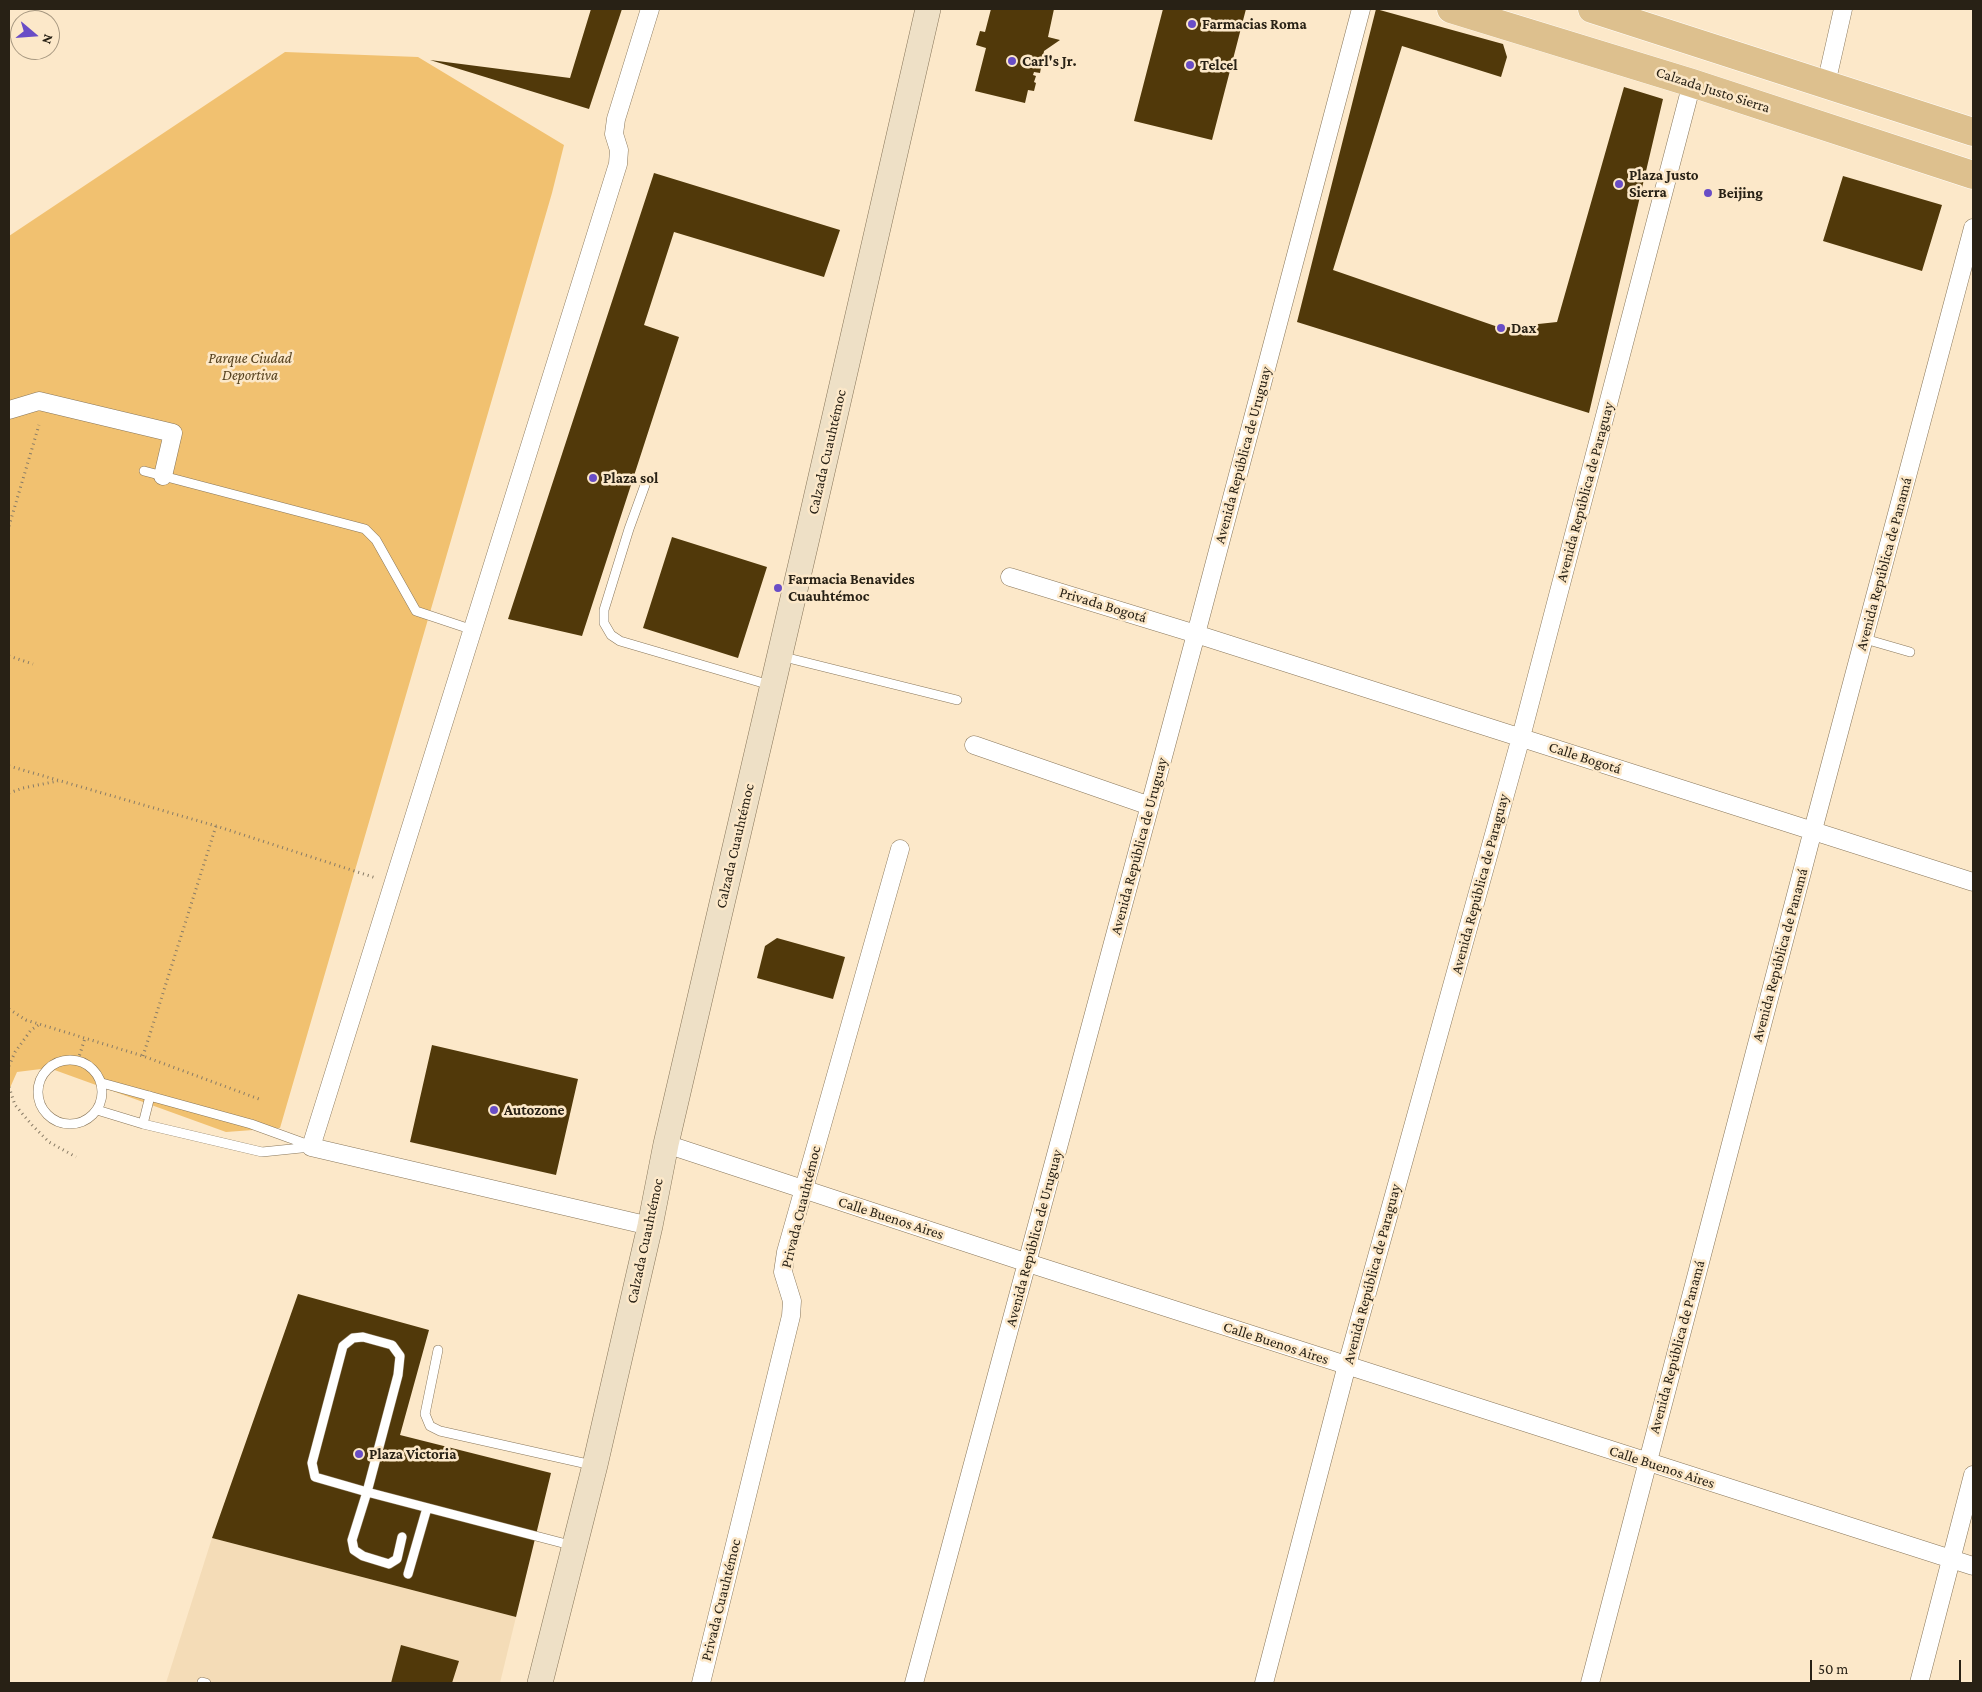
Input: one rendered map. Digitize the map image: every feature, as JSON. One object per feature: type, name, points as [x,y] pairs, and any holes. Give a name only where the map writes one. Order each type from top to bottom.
[{"type":"main road","name":"Calzada Cuauhtémoc","points":[[540,1683],[595,1465],[650,1226],[666,1144],[928,9]]},
{"type":"main road","name":"Calzada Justo Sierra","points":[[1451,9],[1692,83],[1973,175]]},
{"type":"main road","points":[[1602,10],[1973,132]]},
{"type":"street","points":[[650,9],[616,119],[614,134],[619,150],[618,164],[311,1146],[650,1226]]},
{"type":"street","name":"Avenida República de Uruguay","points":[[914,1683],[1196,634],[1361,9]]},
{"type":"street","points":[[1826,84],[1843,9]]},
{"type":"street","name":"Avenida República de Paraguay","points":[[1264,1683],[1347,1366],[1521,737],[1692,83]]},
{"type":"street","name":"Avenida República de Panamá","points":[[1590,1683],[1973,228]]},
{"type":"street","points":[[9,410],[39,401],[173,433],[163,476]]},
{"type":"street","name":"Privada Bogotá","points":[[1010,577],[1196,634]]},
{"type":"street","name":"Calle Bogotá","points":[[1196,634],[1973,882]]},
{"type":"street","points":[[974,745],[1150,806]]},
{"type":"street","name":"Privada Cuauhtémoc","points":[[701,1683],[791,1316],[792,1301],[783,1272],[786,1252],[900,849]]},
{"type":"street","name":"Calle Buenos Aires","points":[[666,1144],[1347,1366],[1973,1566]]},
{"type":"street","points":[[1919,1683],[1973,1475]]},
{"type":"lane","points":[[144,472],[365,528],[376,540],[416,611],[473,630]]},
{"type":"lane","points":[[645,485],[604,610],[604,623],[611,635],[620,641],[773,686]]},
{"type":"lane","points":[[1865,639],[1910,652]]},
{"type":"lane","points":[[780,656],[957,700]]},
{"type":"lane","points":[[61,1060],[78,1060],[93,1068],[102,1083],[102,1095],[97,1110],[90,1117],[78,1123],[64,1123],[49,1116],[39,1102],[39,1084],[46,1069],[61,1060]]},
{"type":"lane","points":[[102,1083],[267,1129],[311,1146]]},
{"type":"lane","points":[[143,1124],[150,1096]]},
{"type":"lane","points":[[97,1110],[143,1124],[262,1152],[311,1146]]},
{"type":"lane","points":[[402,1537],[398,1558],[389,1564],[363,1556],[354,1550],[352,1540],[367,1492],[398,1375],[400,1356],[392,1345],[363,1338],[353,1338],[343,1346],[312,1463],[315,1477],[367,1492],[427,1508],[575,1546]]},
{"type":"lane","points":[[438,1350],[425,1414],[430,1426],[440,1431],[595,1465]]},
{"type":"lane","points":[[408,1574],[427,1508]]},
{"type":"path","points":[[9,526],[39,425]]},
{"type":"path","points":[[9,656],[33,664]]},
{"type":"path","points":[[9,766],[216,826],[393,884]]},
{"type":"path","points":[[9,793],[23,788],[61,781]]},
{"type":"path","points":[[142,1056],[216,826]]},
{"type":"path","points":[[9,1009],[26,1020],[142,1056],[259,1099]]},
{"type":"path","points":[[9,1066],[15,1052],[31,1030],[40,1024]]},
{"type":"path","points":[[78,1060],[85,1038]]},
{"type":"path","points":[[9,1088],[14,1105],[32,1125],[49,1142],[76,1157]]},
{"type":"shaded area","points":[[212,1538],[516,1617],[500,1683],[166,1683]]},
{"type":"green space","name":"Parque Ciudad Deportiva","points":[[285,52],[418,57],[564,145],[552,193],[280,1128],[226,1132],[49,1068],[17,1072],[9,1090],[9,236]]},
{"type":"building","points":[[591,9],[622,9],[589,109],[430,60],[570,78]]},
{"type":"building","name":"Carl's Jr.","points":[[991,9],[1054,9],[1048,37],[1060,40],[1044,51],[1040,73],[1034,72],[1033,75],[1036,76],[1034,91],[1028,90],[1025,103],[975,91],[986,48],[976,45],[980,31],[985,32]]},
{"type":"building","name":"Telcel","points":[[1163,9],[1246,9],[1212,140],[1134,121]]},
{"type":"building","name":"Plaza Justo Sierra","points":[[1376,9],[1503,44],[1507,57],[1501,77],[1402,46],[1333,270],[1501,328],[1557,322],[1624,87],[1663,99],[1589,413],[1297,322]]},
{"type":"building","name":"Plaza sol","points":[[654,173],[840,230],[824,277],[674,232],[644,325],[679,337],[582,636],[508,619]]},
{"type":"building","points":[[1843,176],[1942,205],[1922,271],[1823,241]]},
{"type":"building","points":[[672,537],[767,567],[738,658],[643,628]]},
{"type":"building","points":[[777,938],[845,957],[833,999],[757,978],[765,946]]},
{"type":"building","name":"Autozone","points":[[432,1045],[578,1079],[556,1175],[410,1142]]},
{"type":"building","name":"Plaza Victoria","points":[[298,1294],[429,1330],[400,1435],[551,1473],[516,1617],[212,1538]]},
{"type":"building","points":[[401,1645],[459,1661],[452,1683],[391,1683]]},
{"type":"place","name":"Farmacias Roma","points":[[1192,24]]},
{"type":"place","name":"Carl's Jr.","points":[[1012,61]]},
{"type":"place","name":"Telcel","points":[[1190,65]]},
{"type":"place","name":"Plaza Justo Sierra","points":[[1619,184]]},
{"type":"place","name":"Beijing","points":[[1708,193]]},
{"type":"place","name":"Dax","points":[[1501,328]]},
{"type":"place","name":"Plaza sol","points":[[593,478]]},
{"type":"place","name":"Farmacia Benavides Cuauhtémoc","points":[[778,588]]},
{"type":"place","name":"Autozone","points":[[494,1110]]},
{"type":"place","name":"Plaza Victoria","points":[[359,1454]]}]
